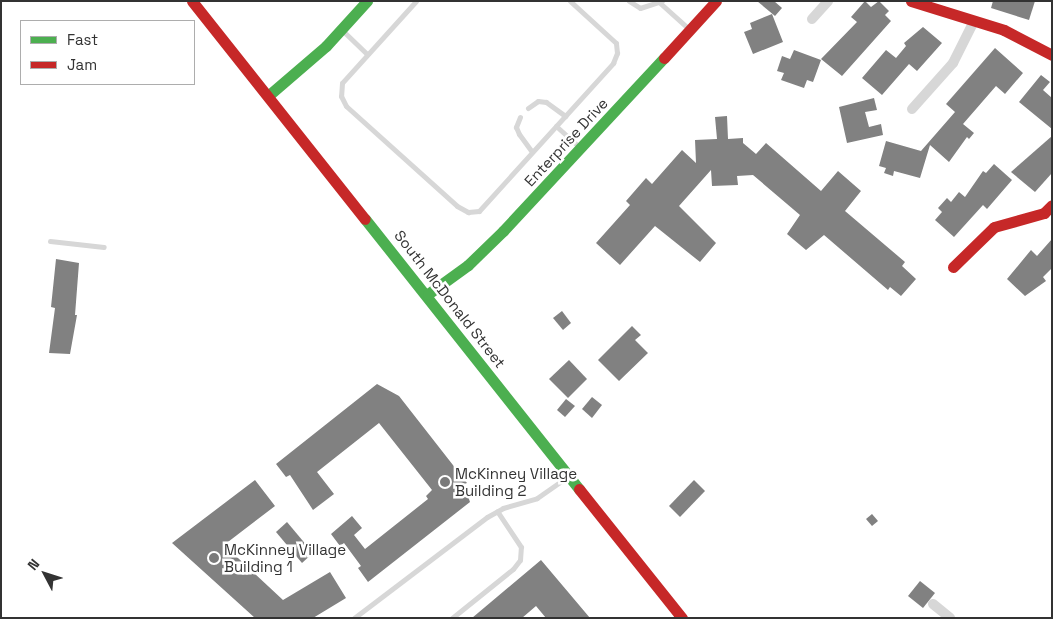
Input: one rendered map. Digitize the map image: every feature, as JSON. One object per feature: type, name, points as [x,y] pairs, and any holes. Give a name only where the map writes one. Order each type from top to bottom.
[{"type":"street","name":"South McDonald Street","points":[[192,1],[428,294],[568,476],[682,618]]},
{"type":"street","points":[[269,96],[341,30],[367,1]]},
{"type":"street","name":"Enterprise Drive","points":[[428,294],[468,265],[581,149],[716,1]]},
{"type":"street","points":[[812,19],[828,1]]},
{"type":"street","points":[[911,1],[1004,30],[1052,55]]},
{"type":"street","points":[[912,110],[953,63],[974,21]]},
{"type":"street","points":[[952,267],[994,226],[1044,213],[1052,205]]},
{"type":"street","points":[[933,604],[950,618]]},
{"type":"lane","points":[[416,1],[342,83],[341,96],[346,106],[461,209],[479,211],[613,64],[618,53],[616,42],[570,1]]},
{"type":"lane","points":[[629,1],[640,8],[661,2],[690,30]]},
{"type":"lane","points":[[341,30],[367,54]]},
{"type":"lane","points":[[528,108],[538,102],[546,102],[565,116]]},
{"type":"lane","points":[[520,117],[516,127],[532,152]]},
{"type":"lane","points":[[556,126],[581,149]]},
{"type":"lane","points":[[50,241],[104,247]]},
{"type":"lane","points":[[354,618],[497,511],[537,498],[568,476]]},
{"type":"lane","points":[[452,618],[513,569],[520,560],[521,547],[497,511]]},
{"type":"building","points":[[757,1],[774,1],[782,8],[775,16]]},
{"type":"building","points":[[865,1],[871,7],[879,1],[889,11],[885,15],[891,21],[842,76],[821,59],[857,22],[851,17]]},
{"type":"building","points":[[993,1],[1035,1],[1029,20],[991,8]]},
{"type":"building","points":[[772,14],[783,42],[753,54],[744,32],[752,29],[750,23]]},
{"type":"building","points":[[923,27],[942,43],[917,71],[909,64],[882,95],[862,78],[886,50],[896,58],[906,46],[904,43]]},
{"type":"building","points":[[995,48],[1023,73],[1005,94],[996,86],[963,124],[974,133],[969,139],[967,137],[949,162],[930,145],[920,178],[894,171],[893,176],[884,173],[886,168],[879,166],[886,141],[921,151],[955,112],[946,104]]},
{"type":"building","points":[[794,50],[821,60],[813,82],[807,80],[804,88],[781,80],[784,73],[777,71],[782,56],[790,59]]},
{"type":"building","points":[[1041,75],[1050,82],[1043,90],[1052,98],[1052,129],[1019,102]]},
{"type":"building","points":[[874,98],[877,110],[865,112],[869,127],[881,124],[883,135],[847,143],[839,107]]},
{"type":"building","points":[[727,116],[728,139],[743,138],[743,143],[756,154],[766,143],[821,191],[838,171],[861,191],[845,211],[905,262],[902,266],[916,279],[901,296],[890,287],[888,290],[824,235],[806,250],[787,234],[800,215],[753,175],[737,176],[738,185],[712,186],[711,170],[679,206],[716,243],[700,262],[655,226],[620,265],[596,243],[630,205],[626,201],[646,178],[652,184],[682,150],[696,163],[695,140],[717,139],[715,117]]},
{"type":"building","points":[[1052,136],[1052,173],[1035,192],[1011,172]]},
{"type":"building","points":[[994,164],[1012,180],[987,209],[983,205],[954,237],[935,220],[942,212],[938,208],[947,198],[951,202],[959,192],[965,197],[983,171],[986,173]]},
{"type":"building","points":[[1052,239],[1052,268],[1043,277],[1046,281],[1025,296],[1007,279],[1031,250],[1037,256]]},
{"type":"building","points":[[56,259],[79,263],[75,315],[77,315],[70,354],[49,353],[55,308],[51,307]]},
{"type":"building","points":[[562,311],[571,323],[563,330],[553,318]]},
{"type":"building","points":[[632,326],[641,335],[635,340],[648,353],[619,381],[598,360]]},
{"type":"building","points":[[569,360],[587,379],[568,398],[549,379]]},
{"type":"building","name":"McKinney Village Building 2","points":[[377,384],[399,396],[467,483],[464,484],[470,502],[368,582],[358,568],[361,566],[344,543],[340,546],[331,534],[352,516],[362,528],[354,535],[365,549],[428,499],[426,496],[432,490],[379,423],[317,472],[334,494],[313,510],[290,475],[286,477],[276,464]]},
{"type":"building","points":[[592,397],[602,405],[592,418],[582,409]]},
{"type":"building","points":[[566,399],[575,406],[565,417],[557,410]]},
{"type":"building","name":"McKinney Village Building 1","points":[[255,480],[275,506],[224,545],[283,600],[330,572],[346,598],[313,618],[255,618],[172,543]]},
{"type":"building","points":[[694,480],[705,491],[680,517],[669,506]]},
{"type":"building","points":[[872,514],[878,521],[872,526],[866,519]]},
{"type":"building","points":[[287,522],[313,553],[302,563],[276,532]]},
{"type":"building","points":[[541,560],[590,618],[546,618],[536,606],[522,618],[472,618]]},
{"type":"building","points":[[920,581],[935,593],[923,608],[908,596]]},
{"type":"traffic: fast","points":[[269,95],[326,46],[367,1]]},
{"type":"traffic: fast","points":[[428,294],[468,265],[503,231],[664,58]]},
{"type":"traffic: fast","points":[[365,219],[579,489]]},
{"type":"traffic: jam","points":[[192,1],[365,219]]},
{"type":"traffic: jam","points":[[664,58],[716,1]]},
{"type":"traffic: jam","points":[[911,1],[1004,30],[1052,55]]},
{"type":"traffic: jam","points":[[953,267],[994,227],[1044,213],[1052,205]]},
{"type":"traffic: jam","points":[[579,489],[682,618]]},
{"type":"place","name":"McKinney Village Building 2","points":[[445,482]]},
{"type":"place","name":"McKinney Village Building 1","points":[[214,558]]}]
